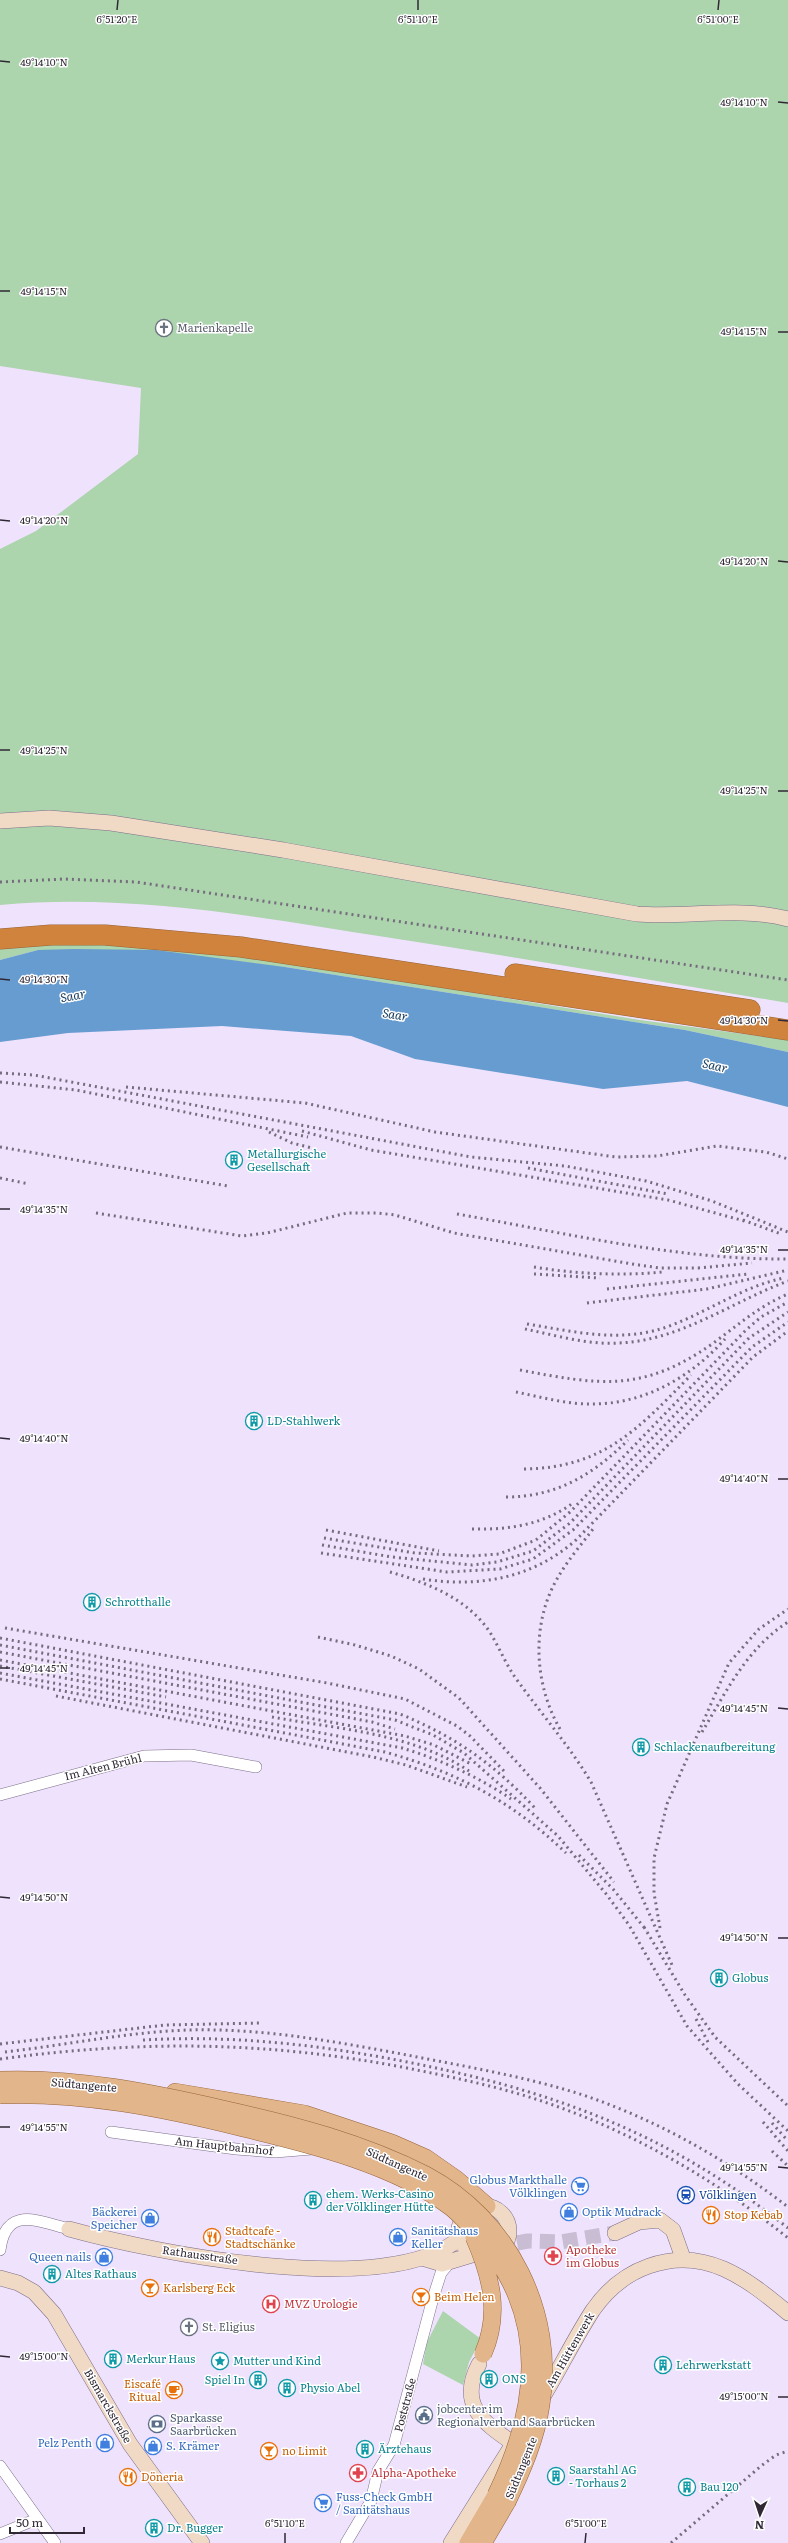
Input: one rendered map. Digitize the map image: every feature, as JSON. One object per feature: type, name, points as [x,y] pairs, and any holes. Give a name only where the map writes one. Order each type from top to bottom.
[{"type":"highway","points":[[0,926],[50,922],[108,922],[220,931],[788,1016]]},
{"type":"highway","points":[[0,939],[51,935],[105,935],[241,946],[788,1030]]},
{"type":"main road","points":[[0,821],[49,818],[111,823],[283,850],[637,914],[665,916],[762,915],[788,919]]},
{"type":"main road","name":"Südtangente","points":[[0,2080],[75,2082],[145,2092],[298,2126],[389,2158],[427,2176],[448,2189],[473,2208],[510,2251],[528,2286],[539,2323],[543,2356],[543,2388],[537,2423],[520,2476],[468,2543]]},
{"type":"main road","points":[[145,2092],[187,2093],[250,2105],[275,2108],[336,2124],[392,2143],[426,2158],[474,2194],[487,2206]]},
{"type":"main road","name":"Südtangente","points":[[0,2095],[28,2094],[114,2101],[188,2114],[291,2140],[347,2156],[393,2176],[436,2198],[464,2221],[496,2255],[511,2281],[521,2308],[529,2346],[529,2390],[525,2418],[502,2499],[483,2543]]},
{"type":"main road","points":[[475,2254],[465,2247],[460,2238],[464,2221],[471,2210],[487,2206]]},
{"type":"main road","name":"Rathausstraße","points":[[422,2258],[431,2262],[450,2262],[475,2254],[493,2254],[511,2237],[503,2214],[487,2206]]},
{"type":"main road","points":[[615,2233],[639,2222],[660,2220],[673,2230],[683,2258],[699,2261],[729,2271],[758,2289],[788,2313]]},
{"type":"main road","points":[[464,2221],[484,2262],[492,2287],[494,2312],[492,2330],[481,2359],[472,2377],[471,2398],[475,2408],[487,2424],[513,2443]]},
{"type":"main road","name":"Rathausstraße","points":[[69,2229],[164,2251],[307,2269],[347,2270],[422,2258],[447,2250],[460,2238]]},
{"type":"main road","name":"Am Hüttenwerk","points":[[451,2543],[563,2364],[593,2310],[618,2282],[640,2269],[671,2259],[683,2258]]},
{"type":"main road","points":[[0,2265],[4,2279]]},
{"type":"main road","name":"Bismarckstraße","points":[[4,2279],[34,2292],[54,2314],[130,2444],[202,2543]]},
{"type":"street","name":"Im Alten Brühl","points":[[0,1795],[144,1756],[191,1755],[256,1767]]},
{"type":"street","name":"Am Hauptbahnhof","points":[[112,2132],[236,2149],[275,2152],[317,2149],[339,2154],[393,2173],[464,2221]]},
{"type":"street","name":"Rathausstraße","points":[[0,2250],[2,2237],[8,2226],[19,2220],[35,2220],[69,2229]]},
{"type":"street","name":"Poststraße","points":[[346,2543],[372,2500],[378,2471],[394,2445],[440,2273],[450,2262]]},
{"type":"street","points":[[0,2466],[55,2543]]},
{"type":"street","points":[[0,2534],[37,2518]]},
{"type":"green space","points":[[0,0],[788,0],[788,1003],[537,961],[242,915],[193,909],[96,902],[48,902],[0,905],[0,549],[36,531],[138,454],[141,388],[0,366]]},
{"type":"green space","points":[[109,940],[285,962],[640,1020],[788,1040],[788,1052],[685,1030],[285,967],[38,950],[0,960],[0,948]]},
{"type":"green space","points":[[443,2311],[481,2339],[469,2362],[463,2385],[423,2364],[427,2342]]},
{"type":"water","name":"Saar","points":[[38,950],[156,950],[285,967],[685,1030],[788,1052],[788,1107],[687,1081],[603,1089],[415,1059],[351,1036],[222,1026],[68,1033],[0,1042],[0,960]]},
{"type":"tunnel","points":[[517,2243],[528,2241],[561,2242],[615,2233]]},
{"type":"railway","points":[[0,882],[64,879],[136,882],[788,980]]},
{"type":"railway","points":[[0,1073],[34,1075],[471,1157],[565,1166],[646,1181],[712,1201],[788,1232]]},
{"type":"railway","points":[[0,1082],[76,1090],[308,1137]]},
{"type":"railway","points":[[126,1087],[305,1103],[435,1132],[616,1157],[657,1156],[717,1146],[766,1152],[788,1159]]},
{"type":"railway","points":[[302,1131],[371,1150],[668,1200],[748,1222]]},
{"type":"railway","points":[[269,1132],[292,1143],[312,1148]]},
{"type":"railway","points":[[0,1147],[228,1186]]},
{"type":"railway","points":[[528,1168],[668,1194]]},
{"type":"railway","points":[[0,1178],[29,1184]]},
{"type":"railway","points":[[96,1213],[242,1236],[267,1233],[347,1213],[378,1213],[395,1215],[454,1233],[632,1264],[660,1268],[703,1268]]},
{"type":"railway","points":[[457,1214],[580,1237],[663,1250],[746,1258],[788,1259]]},
{"type":"railway","points":[[743,1220],[781,1234]]},
{"type":"railway","points":[[698,1268],[752,1263]]},
{"type":"railway","points":[[534,1267],[598,1274],[663,1272]]},
{"type":"railway","points":[[587,1303],[707,1289],[788,1270]]},
{"type":"railway","points":[[534,1274],[600,1278]]},
{"type":"railway","points":[[607,1289],[748,1274]]},
{"type":"railway","points":[[527,1324],[600,1335],[636,1334],[654,1331],[686,1319],[755,1287],[784,1278]]},
{"type":"railway","points":[[525,1329],[571,1339],[595,1342],[618,1343],[641,1341],[684,1328],[788,1281]]},
{"type":"railway","points":[[520,1370],[573,1379],[597,1381],[619,1381],[641,1378],[664,1371],[687,1360],[712,1344],[767,1304],[788,1294]]},
{"type":"railway","points":[[324,1538],[415,1553],[472,1556],[499,1554],[536,1540],[570,1512],[746,1330],[761,1317],[788,1302]]},
{"type":"railway","points":[[322,1545],[392,1557],[472,1565],[497,1562],[533,1551],[570,1523],[749,1338],[788,1312]]},
{"type":"railway","points":[[321,1553],[447,1572],[500,1569],[533,1559],[573,1530],[752,1347],[788,1322]]},
{"type":"railway","points":[[423,1579],[464,1582],[485,1581],[523,1571],[542,1563],[559,1553],[576,1540],[753,1357],[788,1331]]},
{"type":"railway","points":[[516,1392],[585,1404],[632,1399],[650,1393],[682,1376],[712,1353],[725,1339]]},
{"type":"railway","points":[[524,1469],[552,1467],[577,1461],[598,1453],[618,1442],[654,1412],[691,1375]]},
{"type":"railway","points":[[506,1497],[541,1493],[573,1482],[601,1464],[628,1440]]},
{"type":"railway","points":[[472,1529],[525,1525],[550,1516],[573,1503]]},
{"type":"railway","points":[[560,1729],[551,1711],[541,1674],[539,1654],[543,1615],[549,1597],[561,1572],[593,1529]]},
{"type":"railway","points":[[326,1530],[439,1551]]},
{"type":"railway","points":[[390,1572],[419,1581],[446,1594],[471,1611],[491,1634],[516,1678],[566,1744],[591,1782],[672,1965]]},
{"type":"railway","points":[[660,1928],[654,1893],[654,1858],[667,1804],[729,1663],[759,1629],[788,1609]]},
{"type":"railway","points":[[702,1732],[729,1686],[749,1658],[761,1645],[788,1622]]},
{"type":"railway","points":[[5,1628],[327,1683],[405,1699],[457,1726],[470,1736],[504,1771]]},
{"type":"railway","points":[[318,1637],[355,1645],[391,1656],[419,1669],[459,1698],[540,1788],[614,1882]]},
{"type":"railway","points":[[0,1638],[400,1714],[439,1732],[473,1753],[520,1792],[535,1808]]},
{"type":"railway","points":[[0,1645],[395,1720],[433,1735],[464,1753],[558,1836],[607,1895],[629,1925],[687,2026],[738,2084],[788,2131]]},
{"type":"railway","points":[[0,1652],[372,1722],[395,1729]]},
{"type":"railway","points":[[0,1660],[405,1736],[434,1745],[471,1764]]},
{"type":"railway","points":[[0,1666],[166,1697]]},
{"type":"railway","points":[[0,1673],[402,1748],[458,1769],[486,1783],[511,1799]]},
{"type":"railway","points":[[0,1679],[385,1752],[436,1769],[483,1791],[525,1819],[566,1853]]},
{"type":"railway","points":[[56,1696],[373,1757],[406,1765],[467,1787]]},
{"type":"railway","points":[[272,1717],[348,1729],[399,1740],[447,1758],[469,1771]]},
{"type":"railway","points":[[579,1855],[613,1889],[647,1931]]},
{"type":"railway","points":[[644,1927],[685,1995],[715,2037],[788,2106]]},
{"type":"railway","points":[[696,2019],[709,2044]]},
{"type":"railway","points":[[0,2044],[165,2025],[259,2023]]},
{"type":"railway","points":[[5,2052],[143,2033],[216,2030],[296,2036],[470,2067],[561,2088],[638,2116],[690,2142],[715,2157],[764,2189],[788,2207]]},
{"type":"railway","points":[[143,2040],[239,2040],[302,2045],[397,2060],[505,2085],[555,2100],[603,2118],[650,2140],[697,2165],[742,2194],[788,2228]]},
{"type":"railway","points":[[0,2059],[52,2053],[154,2046],[254,2048],[355,2059],[407,2068],[499,2088],[585,2117],[646,2145],[676,2161],[733,2197],[788,2238]]},
{"type":"railway","points":[[763,2122],[788,2151]]},
{"type":"railway","points":[[772,2123],[788,2141]]},
{"type":"railway","points":[[772,2151],[788,2166]]},
{"type":"railway","points":[[671,2543],[761,2466],[776,2455],[788,2451]]},
{"type":"place","name":"Marienkapelle","points":[[164,328]]},
{"type":"place","name":"Metallurgische Gesellschaft","points":[[234,1160]]},
{"type":"place","name":"LD-Stahlwerk","points":[[254,1421]]},
{"type":"place","name":"Schrotthalle","points":[[92,1602]]},
{"type":"place","name":"Schlackenaufbereitung","points":[[641,1747]]},
{"type":"place","name":"Globus","points":[[719,1978]]},
{"type":"place","name":"Globus Markthalle Völklingen","points":[[580,2186]]},
{"type":"place","name":"Völklingen","points":[[686,2195]]},
{"type":"place","name":"ehem. Werks-Casino der Völklinger Hütte","points":[[313,2200]]},
{"type":"place","name":"Optik Mudrack","points":[[569,2212]]},
{"type":"place","name":"Stop Kebab","points":[[711,2215]]},
{"type":"place","name":"Bäckerei Speicher","points":[[150,2218]]},
{"type":"place","name":"Stadtcafe - Stadtschänke","points":[[212,2237]]},
{"type":"place","name":"Sanitätshaus Keller","points":[[398,2237]]},
{"type":"place","name":"Apotheke im Globus","points":[[553,2256]]},
{"type":"place","name":"Queen nails","points":[[104,2257]]},
{"type":"place","name":"Altes Rathaus","points":[[52,2274]]},
{"type":"place","name":"Karlsberg Eck","points":[[150,2288]]},
{"type":"place","name":"Beim Helen","points":[[421,2297]]},
{"type":"place","name":"MVZ Urologie","points":[[271,2304]]},
{"type":"place","name":"St. Eligius","points":[[189,2327]]},
{"type":"place","name":"Merkur Haus","points":[[113,2359]]},
{"type":"place","name":"Mutter und Kind","points":[[220,2361]]},
{"type":"place","name":"Lehrwerkstatt","points":[[663,2365]]},
{"type":"place","name":"ONS","points":[[489,2379]]},
{"type":"place","name":"Spiel In","points":[[258,2380]]},
{"type":"place","name":"Physio Abel","points":[[287,2388]]},
{"type":"place","name":"Eiscafé Ritual","points":[[174,2390]]},
{"type":"place","name":"jobcenter im Regionalverband Saarbrücken","points":[[424,2415]]},
{"type":"place","name":"Sparkasse Saarbrücken","points":[[157,2424]]},
{"type":"place","name":"Pelz Penth","points":[[105,2443]]},
{"type":"place","name":"S. Krämer","points":[[153,2446]]},
{"type":"place","name":"Ärztehaus","points":[[365,2449]]},
{"type":"place","name":"no Limit","points":[[269,2451]]},
{"type":"place","name":"Alpha-Apotheke","points":[[358,2473]]},
{"type":"place","name":"Saarstahl AG - Torhaus 2","points":[[556,2476]]},
{"type":"place","name":"Döneria","points":[[128,2477]]},
{"type":"place","name":"Bau 120","points":[[687,2487]]},
{"type":"place","name":"Fuss-Check GmbH / Sanitätshaus","points":[[323,2503]]},
{"type":"place","name":"Dr. Bugger","points":[[154,2528]]}]
